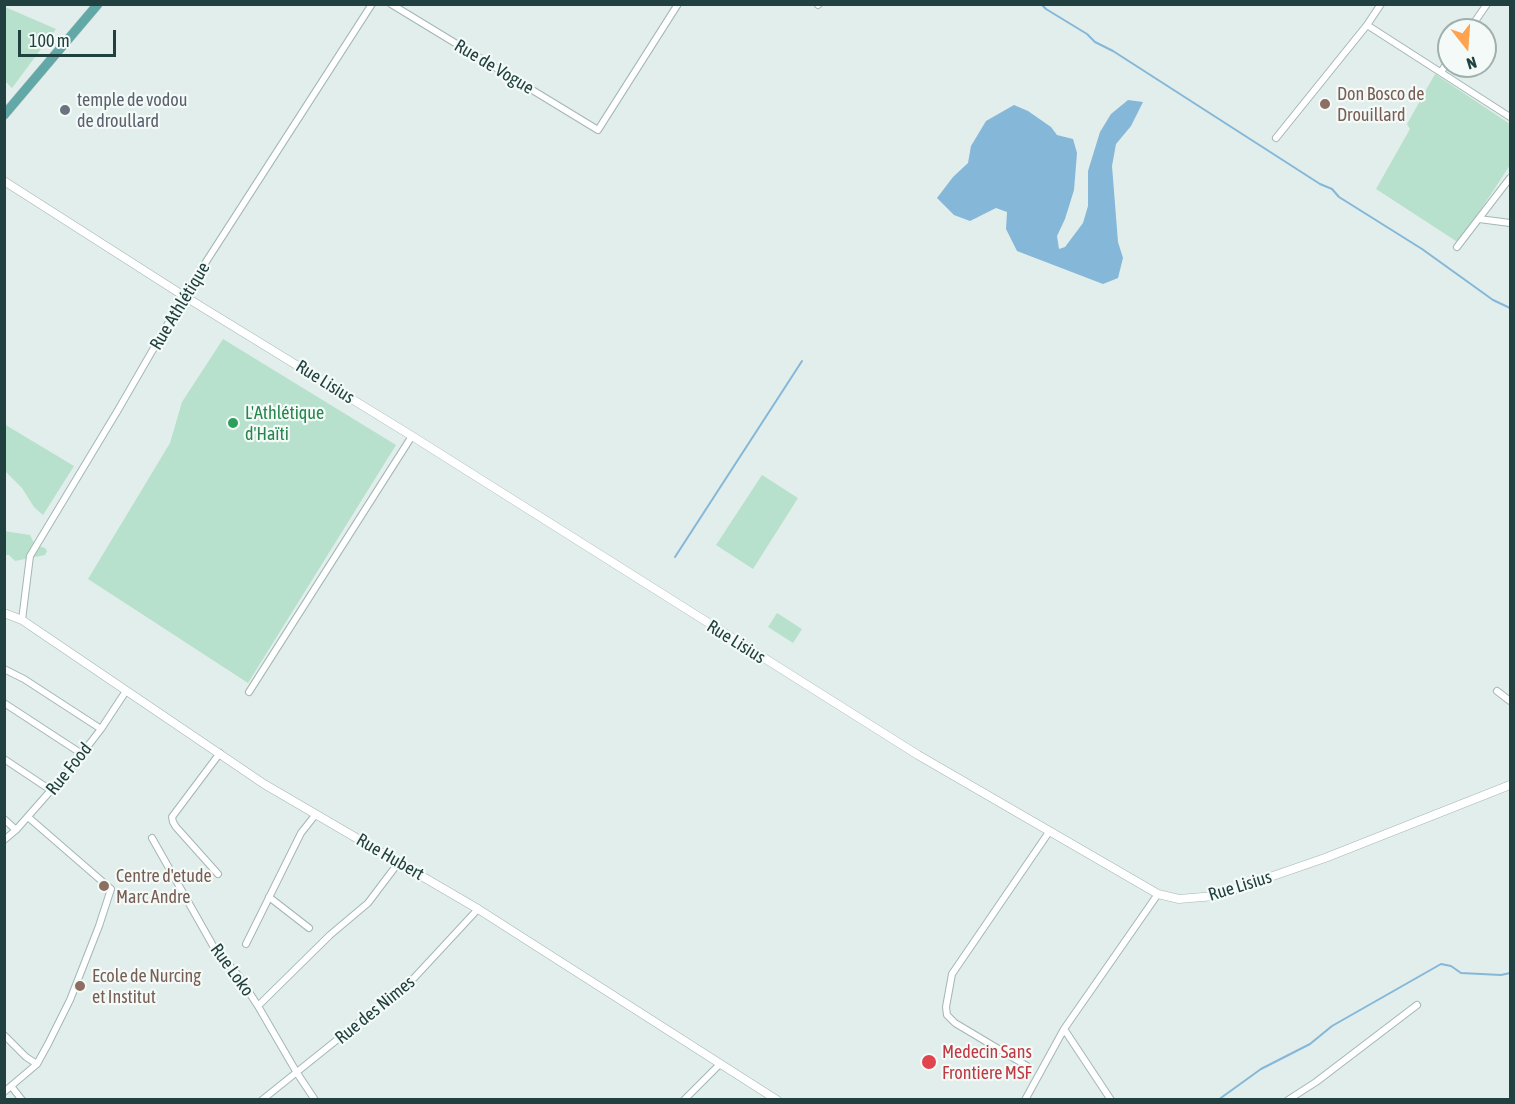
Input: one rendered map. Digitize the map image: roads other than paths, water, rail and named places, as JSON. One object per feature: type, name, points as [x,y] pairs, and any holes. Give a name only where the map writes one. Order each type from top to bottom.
[{"type":"main road","points":[[4,115],[98,4]]},
{"type":"street","name":"Rue Athlétique","points":[[22,620],[30,556],[88,462],[184,296],[372,4]]},
{"type":"street","name":"Rue de Vogue","points":[[391,4],[598,130],[678,4]]},
{"type":"street","points":[[1276,138],[1367,25],[1381,4]]},
{"type":"street","points":[[1477,18],[1486,4]]},
{"type":"street","points":[[1367,25],[1437,69]]},
{"type":"street","points":[[1450,78],[1510,117]]},
{"type":"street","points":[[1457,247],[1510,178]]},
{"type":"street","name":"Rue Lisius","points":[[4,181],[918,755],[1155,898],[1215,896],[1325,858],[1510,785]]},
{"type":"street","points":[[1479,219],[1510,223]]},
{"type":"street","points":[[249,692],[412,436]]},
{"type":"street","name":"Rue Hubert","points":[[4,613],[22,620],[264,784],[478,909],[777,1100]]},
{"type":"street","points":[[4,669],[24,679],[101,729]]},
{"type":"street","name":"Rue Food","points":[[4,840],[52,791],[101,729],[126,691]]},
{"type":"street","points":[[1497,691],[1510,701]]},
{"type":"street","points":[[4,703],[82,754]]},
{"type":"street","points":[[218,874],[176,827],[172,822],[172,817],[220,753]]},
{"type":"street","points":[[4,759],[52,791]]},
{"type":"street","points":[[246,944],[301,833],[316,814]]},
{"type":"street","points":[[4,1092],[37,1064],[70,1000],[111,888],[28,817]]},
{"type":"street","points":[[4,819],[16,830]]},
{"type":"street","points":[[1027,1066],[955,1023],[947,1015],[946,1007],[952,974],[1049,832]]},
{"type":"street","name":"Rue Loko","points":[[152,838],[216,951],[238,975],[315,1100]]},
{"type":"street","points":[[258,1006],[330,935],[368,903],[399,862]]},
{"type":"street","points":[[269,897],[309,928]]},
{"type":"street","points":[[1025,1100],[1064,1029],[1155,898]]},
{"type":"street","name":"Rue des Nimes","points":[[262,1100],[414,978],[478,909]]},
{"type":"street","points":[[1288,1100],[1316,1082],[1417,1005]]},
{"type":"street","points":[[1064,1029],[1111,1100]]},
{"type":"street","points":[[4,1035],[26,1057],[37,1064]]},
{"type":"street","points":[[684,1100],[720,1064]]},
{"type":"street","points":[[11,1086],[22,1100]]},
{"type":"water","points":[[1128,100],[1143,102],[1131,126],[1116,144],[1112,166],[1118,242],[1123,258],[1118,278],[1103,284],[1017,251],[1006,229],[1007,212],[996,208],[970,221],[954,215],[937,198],[953,177],[968,163],[971,146],[986,121],[1014,105],[1028,111],[1051,127],[1057,135],[1073,139],[1077,153],[1074,190],[1057,236],[1059,249],[1065,247],[1083,223],[1088,206],[1088,171],[1100,132],[1111,114]]},
{"type":"waterway","points":[[1041,4],[1087,34],[1095,42],[1113,51],[1320,184],[1332,189],[1339,197],[1422,249],[1493,300],[1510,308]]},
{"type":"waterway","points":[[675,557],[802,361]]},
{"type":"waterway","points":[[1218,1100],[1261,1069],[1310,1044],[1332,1026],[1441,964],[1451,966],[1461,973],[1501,975],[1510,973]]},
{"type":"place","name":"Don Bosco de Drouillard","points":[[1325,104]]},
{"type":"place","name":"temple de vodou de droullard","points":[[65,110]]},
{"type":"place","name":"L'Athlétique d'Haïti","points":[[233,423]]},
{"type":"place","name":"Centre d'etude Marc Andre","points":[[104,886]]},
{"type":"place","name":"Ecole de Nurcing et Institut","points":[[80,986]]},
{"type":"place","name":"Medecin Sans Frontiere MSF","points":[[929,1062]]}]
